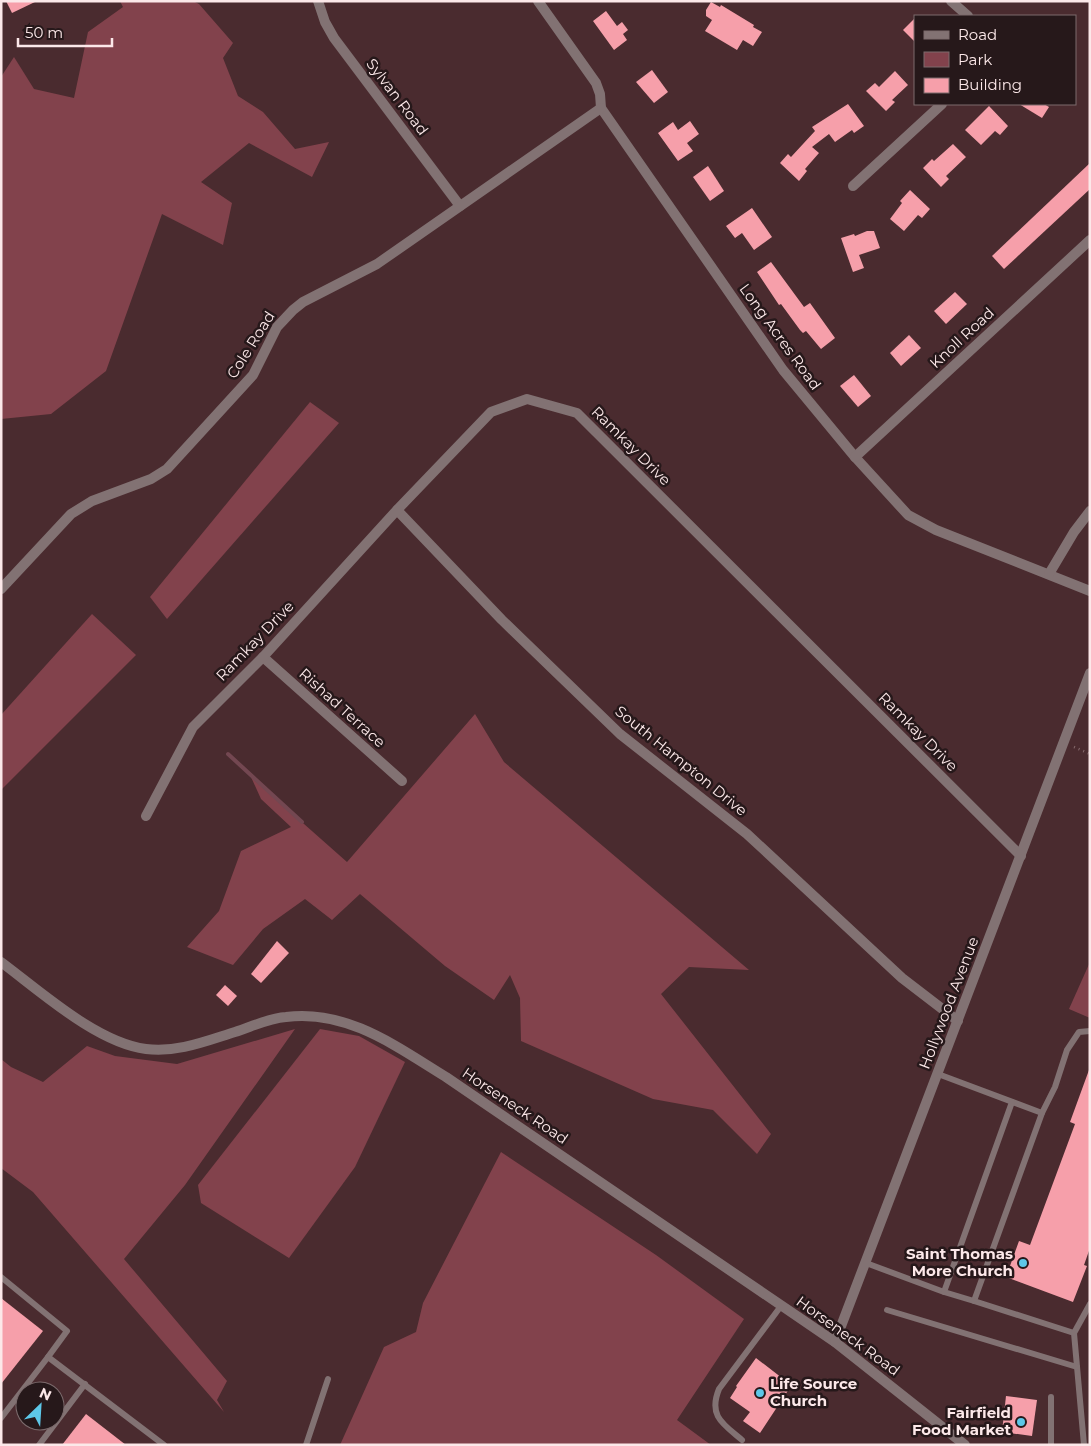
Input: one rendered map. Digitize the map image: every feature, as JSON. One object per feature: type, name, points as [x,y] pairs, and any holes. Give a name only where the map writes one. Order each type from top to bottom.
[{"type":"street","name":"Sylvan Road","points":[[318,1],[325,22],[334,38],[460,206]]},
{"type":"street","name":"Long Acres Road","points":[[538,1],[596,83],[600,94],[601,108],[783,370],[855,457],[908,515],[936,530],[1090,591]]},
{"type":"street","points":[[951,1],[967,15]]},
{"type":"street","points":[[853,186],[941,105]]},
{"type":"street","name":"Cole Road","points":[[1,589],[71,514],[92,501],[151,479],[167,468],[253,375],[277,327],[293,310],[303,302],[377,264],[601,108]]},
{"type":"street","name":"Knoll Road","points":[[855,457],[1090,240]]},
{"type":"street","name":"Ramkay Drive","points":[[146,816],[193,727],[263,656],[397,510],[491,412],[527,399],[577,413],[1021,856]]},
{"type":"street","name":"South Hampton Drive","points":[[397,510],[502,620],[620,734],[747,834],[902,978],[958,1021]]},
{"type":"street","points":[[1049,574],[1074,532],[1090,511]]},
{"type":"street","name":"Rishad Terrace","points":[[263,656],[402,781]]},
{"type":"street","name":"Hollywood Avenue","points":[[835,1342],[1090,673]]},
{"type":"street","name":"Horseneck Road","points":[[1,962],[94,1029],[113,1038],[146,1049],[167,1050],[185,1047],[286,1016],[328,1018],[366,1030],[393,1044],[446,1078],[835,1342],[965,1445]]},
{"type":"lane","points":[[974,1301],[1042,1113],[1055,1087],[1067,1050],[1079,1032],[1090,1031]]},
{"type":"lane","points":[[938,1074],[1042,1113]]},
{"type":"lane","points":[[944,1292],[1012,1102]]},
{"type":"lane","points":[[866,1262],[944,1292],[1074,1333]]},
{"type":"lane","points":[[1,1277],[67,1331],[1,1418]]},
{"type":"lane","points":[[1084,1445],[1074,1333],[1090,1304]]},
{"type":"lane","points":[[742,1440],[722,1424],[716,1414],[715,1399],[719,1389],[781,1306]]},
{"type":"lane","points":[[887,1310],[1077,1367]]},
{"type":"lane","points":[[48,1357],[164,1445]]},
{"type":"lane","points":[[306,1445],[328,1379]]},
{"type":"lane","points":[[39,1445],[85,1384]]},
{"type":"lane","points":[[1050,1445],[1051,1397]]},
{"type":"path","points":[[1064,742],[1090,754]]},
{"type":"green space","points":[[120,1],[193,1],[199,4],[233,43],[223,58],[238,96],[263,112],[295,149],[329,142],[312,177],[249,143],[201,182],[232,203],[223,245],[162,214],[106,371],[51,414],[1,419],[1,77],[14,57],[34,89],[74,98],[88,32],[123,7]]},
{"type":"green space","points":[[310,402],[339,423],[167,619],[150,597]]},
{"type":"green space","points":[[92,614],[136,655],[1,790],[1,715]]},
{"type":"green space","points":[[475,714],[504,762],[749,970],[689,967],[661,994],[771,1134],[757,1154],[713,1110],[653,1099],[521,1041],[520,998],[510,975],[494,1000],[445,966],[360,894],[332,920],[305,899],[263,929],[233,965],[187,947],[219,911],[241,851],[291,827],[261,799],[251,777],[347,862]]},
{"type":"green space","points":[[1090,962],[1090,1018],[1069,1009]]},
{"type":"green space","points":[[295,1029],[185,1185],[124,1259],[227,1381],[217,1400],[224,1412],[33,1192],[1,1168],[1,1059],[11,1067],[43,1082],[87,1046],[115,1056],[177,1064]]},
{"type":"green space","points":[[320,1029],[359,1036],[405,1062],[355,1167],[289,1258],[201,1203],[198,1185]]},
{"type":"green space","points":[[501,1152],[656,1255],[744,1319],[677,1420],[711,1445],[340,1445],[384,1347],[416,1332],[423,1303]]},
{"type":"building","points":[[6,1],[37,1],[12,13]]},
{"type":"building","points":[[711,2],[720,7],[721,5],[762,32],[753,46],[743,40],[737,50],[705,31],[712,20],[706,16],[706,10]]},
{"type":"building","points":[[606,11],[617,26],[622,22],[628,30],[623,34],[627,40],[614,50],[593,21]]},
{"type":"building","points":[[914,19],[914,41],[903,30]]},
{"type":"building","points":[[652,70],[668,92],[654,103],[636,82]]},
{"type":"building","points":[[895,71],[908,85],[892,100],[895,102],[886,111],[866,91],[875,83],[879,87]]},
{"type":"building","points":[[848,104],[864,126],[854,133],[852,130],[835,142],[829,134],[812,147],[819,153],[805,169],[807,171],[799,181],[780,163],[788,154],[791,157],[815,131],[812,127]]},
{"type":"building","points":[[1021,105],[1046,105],[1049,107],[1042,118]]},
{"type":"building","points":[[989,106],[1008,126],[1000,135],[995,131],[981,145],[965,130]]},
{"type":"building","points":[[690,121],[699,134],[687,143],[693,151],[678,161],[658,133],[673,122],[678,130]]},
{"type":"building","points":[[953,144],[966,157],[946,176],[949,179],[941,187],[923,168]]},
{"type":"building","points":[[1090,163],[1090,189],[1004,269],[992,256]]},
{"type":"building","points":[[708,166],[724,191],[710,201],[693,177]]},
{"type":"building","points":[[910,190],[930,209],[922,218],[918,215],[904,231],[890,219],[902,203],[900,201]]},
{"type":"building","points":[[752,208],[772,237],[754,250],[742,233],[735,238],[726,226]]},
{"type":"building","points":[[867,231],[874,231],[880,248],[859,255],[864,268],[853,272],[841,238],[854,234],[855,236]]},
{"type":"building","points":[[771,262],[804,307],[810,303],[835,338],[821,349],[806,331],[803,333],[800,330],[781,304],[779,305],[757,272]]},
{"type":"building","points":[[955,292],[967,304],[946,324],[934,311]]},
{"type":"building","points":[[909,335],[921,348],[901,366],[890,353]]},
{"type":"building","points":[[854,375],[871,396],[858,407],[840,386]]},
{"type":"building","points":[[277,941],[289,953],[261,983],[251,974]]},
{"type":"building","points":[[225,985],[237,996],[228,1006],[216,995]]},
{"type":"building","points":[[1089,1070],[1090,1248],[1084,1265],[1087,1266],[1073,1302],[1006,1277],[1019,1241],[1030,1245],[1075,1124],[1070,1122]]},
{"type":"building","points":[[1,1298],[43,1331],[1,1384]]},
{"type":"building","name":"Life Source Church","points":[[756,1358],[782,1378],[779,1383],[789,1389],[760,1433],[743,1421],[750,1412],[730,1398],[736,1386]]},
{"type":"building","points":[[1006,1396],[1037,1400],[1032,1436],[1002,1432]]},
{"type":"building","points":[[86,1414],[126,1445],[62,1445]]},
{"type":"waterway","points":[[228,754],[302,822]]},
{"type":"place","name":"Saint Thomas More Church","points":[[1023,1263]]},
{"type":"place","name":"Life Source Church","points":[[760,1393]]},
{"type":"place","name":"Fairfield Food Market","points":[[1021,1422]]}]
